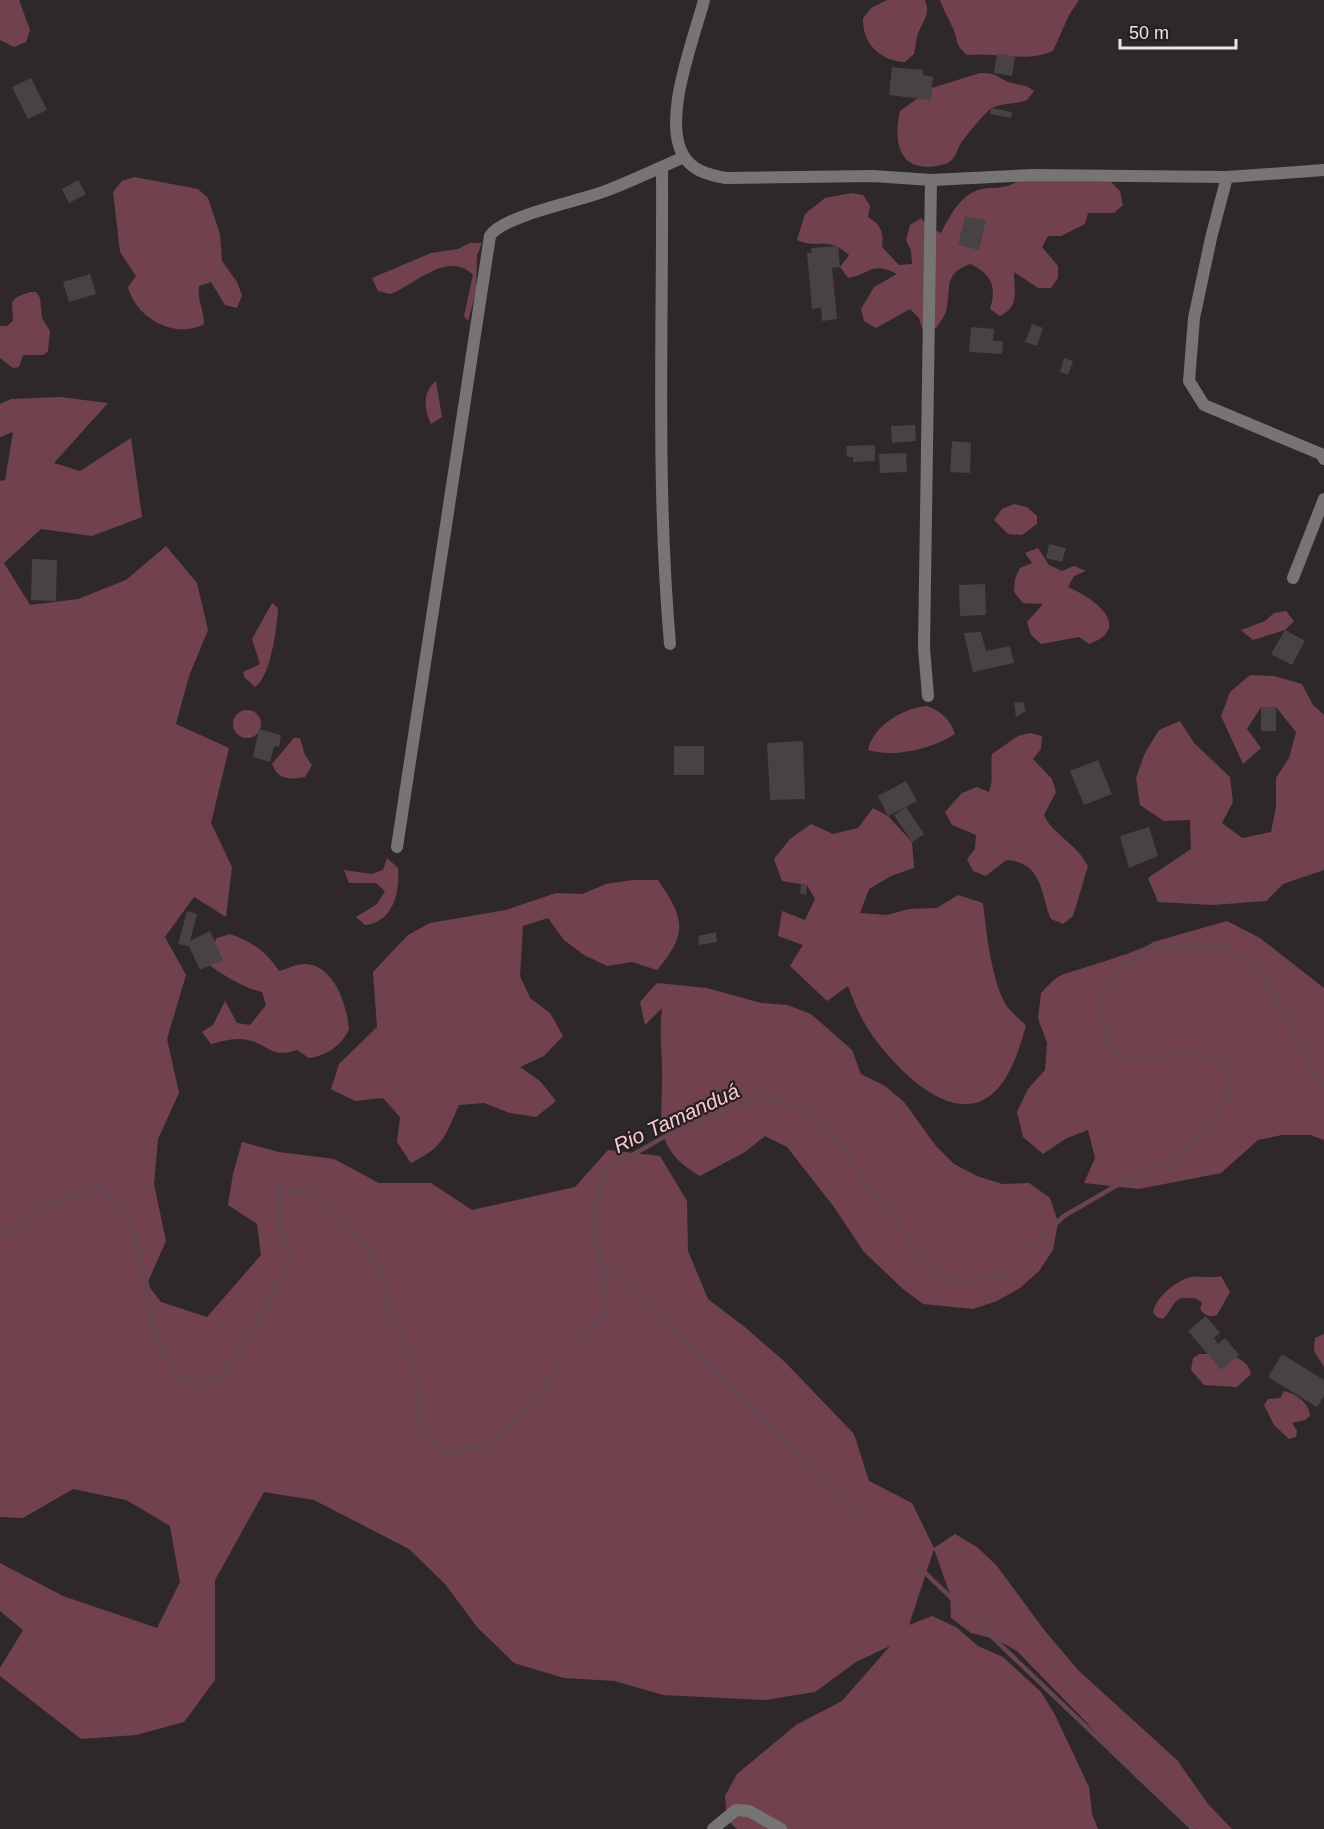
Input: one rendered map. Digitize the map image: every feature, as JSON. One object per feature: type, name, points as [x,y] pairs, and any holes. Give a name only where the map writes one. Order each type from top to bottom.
[{"type":"street","points":[[704,0],[681,86],[675,124],[677,141],[684,157],[694,167],[707,174],[726,178],[873,176],[931,180],[1032,175],[1227,177],[1324,170]]},
{"type":"street","points":[[397,847],[490,236],[495,228],[511,220],[607,191],[684,157]]},
{"type":"street","points":[[662,167],[663,264],[659,360],[664,577],[670,644]]},
{"type":"street","points":[[1227,177],[1194,318],[1189,381],[1204,405],[1321,454],[1324,459]]},
{"type":"street","points":[[928,696],[924,648],[931,180]]},
{"type":"street","points":[[1293,578],[1324,499]]},
{"type":"street","points":[[717,1825],[736,1810],[749,1811],[781,1829]]},
{"type":"shaded area","points":[[0,0],[19,0],[30,30],[26,42],[14,47],[0,40]]},
{"type":"shaded area","points":[[887,0],[925,0],[926,15],[914,54],[905,62],[888,58],[874,49],[863,27],[863,18],[871,8]]},
{"type":"shaded area","points":[[940,0],[1079,0],[1069,15],[1053,51],[1022,57],[967,55],[959,46]]},
{"type":"shaded area","points":[[980,73],[995,75],[1034,91],[1027,100],[996,106],[989,110],[963,140],[949,162],[930,167],[910,162],[903,156],[899,147],[900,111],[932,88]]},
{"type":"shaded area","points":[[134,177],[198,189],[208,198],[220,234],[222,261],[237,282],[242,295],[237,308],[225,305],[211,282],[199,286],[204,324],[193,328],[181,329],[158,323],[139,308],[128,287],[136,276],[120,252],[113,192],[122,181]]},
{"type":"shaded area","points":[[1020,180],[1111,182],[1120,191],[1123,205],[1114,213],[1088,213],[1085,224],[1061,236],[1048,236],[1042,247],[1058,266],[1058,278],[1051,288],[1038,288],[1014,272],[1013,303],[1011,308],[1000,316],[990,309],[993,294],[991,282],[983,272],[970,264],[952,276],[946,312],[936,328],[923,331],[919,318],[910,309],[876,328],[864,321],[861,309],[874,287],[897,274],[877,268],[848,278],[840,267],[849,255],[841,249],[829,244],[812,244],[797,240],[805,214],[825,198],[851,193],[863,195],[870,206],[868,217],[881,229],[882,247],[899,265],[912,264],[911,251],[906,240],[910,225],[921,218],[928,227],[941,233],[959,204],[971,193],[1008,186]]},
{"type":"shaded area","points":[[470,243],[482,243],[477,255],[476,292],[468,321],[464,316],[473,275],[463,268],[443,267],[390,294],[378,291],[372,278],[431,253],[458,249]]},
{"type":"shaded area","points":[[36,292],[40,298],[42,318],[50,331],[48,351],[43,355],[23,355],[19,367],[13,368],[0,358],[0,326],[7,326],[13,321],[12,302],[17,297]]},
{"type":"shaded area","points":[[436,381],[442,417],[431,424],[427,412],[426,395]]},
{"type":"shaded area","points":[[60,397],[108,403],[54,463],[80,471],[131,438],[142,517],[92,536],[41,529],[4,563],[30,605],[78,599],[126,580],[166,546],[197,583],[208,630],[189,676],[176,724],[229,748],[211,823],[232,867],[226,917],[194,897],[165,937],[186,975],[167,1039],[179,1093],[158,1139],[154,1184],[166,1241],[147,1284],[161,1302],[207,1317],[261,1255],[257,1224],[228,1205],[233,1174],[242,1142],[279,1152],[334,1159],[379,1183],[431,1183],[472,1210],[575,1187],[608,1150],[660,1156],[687,1201],[688,1251],[708,1299],[785,1362],[854,1434],[869,1481],[912,1503],[934,1548],[955,1534],[977,1547],[997,1566],[1045,1631],[1079,1671],[1177,1760],[1208,1804],[1232,1829],[1196,1829],[1137,1779],[1017,1651],[995,1639],[971,1633],[951,1618],[950,1594],[934,1549],[909,1625],[932,1616],[956,1627],[978,1646],[1003,1657],[1041,1692],[1055,1715],[1089,1787],[1092,1814],[1098,1829],[737,1829],[727,1820],[725,1796],[737,1774],[796,1725],[842,1701],[890,1646],[856,1662],[815,1692],[765,1700],[663,1695],[615,1681],[564,1678],[514,1663],[477,1627],[445,1584],[409,1549],[314,1500],[264,1492],[215,1580],[215,1680],[184,1722],[136,1735],[81,1739],[0,1676],[0,1668],[23,1630],[0,1611],[0,1563],[63,1596],[157,1628],[180,1582],[170,1526],[126,1500],[73,1489],[23,1518],[0,1517],[0,481],[5,480],[13,432],[0,437],[0,404],[11,399]]},
{"type":"shaded area","points":[[1014,504],[1027,507],[1037,516],[1037,524],[1022,535],[1008,534],[994,520],[1002,509]]},
{"type":"shaded area","points":[[1038,548],[1049,565],[1062,571],[1074,566],[1086,571],[1074,576],[1068,587],[1088,598],[1105,613],[1109,621],[1108,629],[1102,637],[1089,644],[1079,637],[1041,644],[1031,635],[1027,622],[1043,604],[1023,603],[1014,592],[1015,579],[1020,568],[1032,563],[1025,553]]},
{"type":"shaded area","points":[[272,603],[278,608],[272,650],[265,673],[255,687],[245,678],[243,672],[260,664],[252,639]]},
{"type":"shaded area","points":[[1286,611],[1294,621],[1285,630],[1253,640],[1241,630],[1265,621],[1274,613]]},
{"type":"shaded area","points":[[1250,675],[1274,676],[1302,684],[1313,705],[1324,715],[1324,870],[1283,884],[1266,901],[1213,905],[1158,902],[1148,878],[1191,849],[1190,820],[1164,821],[1140,805],[1136,778],[1145,753],[1159,730],[1180,721],[1194,743],[1230,777],[1233,802],[1222,823],[1242,838],[1271,832],[1276,807],[1276,778],[1289,758],[1296,732],[1276,707],[1261,707],[1247,729],[1261,748],[1243,764],[1221,716],[1230,692]]},
{"type":"shaded area","points":[[927,706],[945,717],[955,734],[913,751],[890,753],[868,750],[876,733],[890,720],[908,710]]},
{"type":"shaded area","points":[[247,710],[257,714],[261,724],[257,734],[247,738],[237,734],[233,724],[237,714]]},
{"type":"shaded area","points":[[1030,733],[1042,736],[1041,749],[1033,759],[1052,779],[1056,792],[1044,815],[1088,866],[1073,916],[1063,924],[1051,919],[1038,880],[1027,866],[1006,860],[986,876],[973,871],[967,859],[975,849],[976,835],[952,825],[945,812],[962,793],[977,787],[989,792],[992,754],[1018,736]]},
{"type":"shaded area","points":[[294,738],[300,738],[305,755],[312,765],[305,777],[285,778],[272,764]]},
{"type":"shaded area","points":[[873,808],[888,816],[912,842],[914,868],[891,876],[869,889],[860,913],[887,915],[909,909],[937,908],[958,895],[983,903],[998,987],[1009,1009],[1026,1026],[1004,1081],[991,1095],[975,1103],[957,1103],[940,1098],[906,1074],[870,1032],[848,986],[827,1001],[790,966],[803,945],[778,936],[782,911],[805,920],[815,899],[807,885],[782,881],[774,859],[790,839],[811,824],[833,834],[858,828]]},
{"type":"shaded area","points":[[387,858],[398,868],[396,896],[393,905],[382,918],[375,923],[365,925],[356,917],[377,904],[385,891],[376,883],[349,883],[344,870],[372,874],[383,870]]},
{"type":"shaded area","points":[[633,880],[658,880],[674,905],[678,916],[678,936],[674,946],[657,970],[632,962],[607,966],[584,955],[564,940],[548,918],[523,926],[520,976],[530,998],[550,1013],[563,1036],[544,1056],[520,1067],[540,1081],[556,1101],[536,1117],[510,1113],[484,1103],[459,1105],[442,1140],[430,1152],[411,1163],[397,1142],[400,1117],[383,1098],[355,1101],[331,1089],[339,1064],[377,1027],[373,972],[408,935],[430,923],[506,910],[556,893],[582,894],[606,884]]},
{"type":"shaded area","points":[[1227,921],[1260,938],[1324,988],[1324,1140],[1310,1135],[1282,1135],[1258,1140],[1221,1173],[1139,1189],[1084,1183],[1095,1158],[1088,1130],[1065,1139],[1043,1154],[1023,1137],[1017,1112],[1028,1089],[1045,1070],[1047,1043],[1038,1018],[1041,993],[1053,980],[1062,975],[1153,942]]},
{"type":"shaded area","points":[[230,934],[258,948],[279,971],[306,964],[316,966],[332,979],[346,1010],[349,1030],[337,1046],[322,1055],[309,1058],[297,1050],[276,1052],[243,1039],[211,1044],[202,1032],[213,1025],[225,1001],[237,1023],[250,1025],[266,1005],[262,992],[240,984],[204,961],[217,938]]},
{"type":"shaded area","points":[[657,983],[707,988],[761,1003],[787,1005],[811,1014],[852,1050],[861,1074],[885,1086],[904,1102],[936,1146],[954,1164],[977,1176],[1002,1184],[1029,1183],[1050,1198],[1058,1222],[1053,1250],[1039,1271],[1020,1288],[997,1301],[973,1309],[923,1304],[903,1289],[864,1252],[834,1207],[787,1147],[765,1136],[745,1152],[700,1176],[684,1165],[667,1143],[663,1132],[662,1008],[645,1025],[640,1002]]},
{"type":"shaded area","points":[[1221,1276],[1230,1292],[1217,1315],[1205,1315],[1200,1309],[1202,1303],[1192,1298],[1179,1299],[1163,1319],[1157,1317],[1153,1312],[1163,1295],[1185,1279]]},
{"type":"shaded area","points":[[1324,1334],[1324,1367],[1314,1351],[1315,1338]]},
{"type":"shaded area","points":[[1199,1354],[1238,1358],[1244,1362],[1251,1374],[1237,1387],[1204,1385],[1191,1370],[1193,1358]]},
{"type":"shaded area","points":[[1284,1391],[1302,1400],[1310,1416],[1305,1420],[1292,1423],[1297,1431],[1296,1437],[1289,1439],[1274,1425],[1264,1405],[1268,1399],[1280,1398]]},
{"type":"building","points":[[997,54],[1015,56],[1012,76],[994,73]]},
{"type":"building","points":[[892,67],[923,70],[923,75],[933,77],[931,100],[889,95]]},
{"type":"building","points":[[31,78],[47,110],[28,119],[12,87]]},
{"type":"building","points":[[991,108],[1012,112],[1011,118],[990,114]]},
{"type":"building","points":[[78,180],[86,194],[69,203],[62,189]]},
{"type":"building","points":[[965,216],[986,220],[979,250],[958,245]]},
{"type":"building","points":[[838,246],[840,267],[832,268],[837,319],[822,321],[821,308],[812,309],[807,253],[812,253],[811,248]]},
{"type":"building","points":[[90,274],[96,294],[69,302],[63,282]]},
{"type":"building","points":[[1032,324],[1043,328],[1037,346],[1025,342]]},
{"type":"building","points":[[971,327],[994,329],[993,341],[1003,341],[1002,354],[969,352]]},
{"type":"building","points":[[1064,358],[1073,361],[1068,375],[1060,372]]},
{"type":"building","points":[[915,425],[916,441],[892,443],[891,426]]},
{"type":"building","points":[[952,441],[971,443],[970,473],[950,472]]},
{"type":"building","points":[[875,445],[875,461],[853,462],[853,457],[847,457],[846,446]]},
{"type":"building","points":[[906,453],[907,472],[880,473],[879,454]]},
{"type":"building","points":[[1049,544],[1066,548],[1062,562],[1046,558]]},
{"type":"building","points":[[32,559],[57,560],[56,601],[31,600]]},
{"type":"building","points":[[985,584],[986,615],[960,616],[959,585]]},
{"type":"building","points":[[1285,630],[1305,641],[1292,665],[1271,654]]},
{"type":"building","points":[[981,632],[986,651],[1010,646],[1014,663],[973,672],[964,633]]},
{"type":"building","points":[[1023,702],[1026,711],[1016,717],[1014,703]]},
{"type":"building","points":[[1261,707],[1276,707],[1276,731],[1261,731]]},
{"type":"building","points":[[259,729],[281,735],[279,747],[274,746],[270,762],[253,757]]},
{"type":"building","points":[[803,741],[805,799],[770,800],[767,743]]},
{"type":"building","points":[[674,746],[704,746],[704,775],[674,775]]},
{"type":"building","points":[[1098,760],[1112,794],[1084,805],[1070,771]]},
{"type":"building","points":[[906,781],[917,801],[888,816],[878,796]]},
{"type":"building","points":[[906,807],[924,834],[912,842],[894,815]]},
{"type":"building","points":[[1149,827],[1158,856],[1129,868],[1120,836]]},
{"type":"building","points":[[801,884],[807,885],[806,895],[800,894]]},
{"type":"building","points":[[187,911],[197,914],[190,941],[210,931],[223,960],[200,970],[189,946],[178,944]]},
{"type":"building","points":[[716,932],[717,942],[699,945],[698,936]]},
{"type":"building","points":[[1206,1316],[1220,1333],[1214,1338],[1218,1344],[1225,1338],[1239,1355],[1221,1370],[1188,1331]]},
{"type":"building","points":[[1282,1354],[1324,1380],[1324,1396],[1317,1407],[1268,1377]]},
{"type":"waterway","name":"Rio Tamanduá","points":[[0,1238],[31,1213],[103,1184],[132,1230],[147,1284],[155,1338],[181,1380],[216,1382],[240,1351],[290,1263],[278,1213],[279,1186],[318,1195],[345,1220],[382,1272],[389,1312],[415,1365],[422,1428],[444,1452],[484,1448],[519,1416],[608,1310],[599,1261],[594,1211],[602,1172],[664,1137],[766,1094],[820,1119],[912,1244],[949,1281],[999,1277],[1064,1216],[1114,1187],[1177,1157],[1212,1119],[1233,1088],[1224,1057],[1184,1054],[1129,1058],[1109,1047],[1100,1002],[1119,969],[1148,948],[1223,946],[1261,974],[1285,1012],[1310,1065],[1324,1084]]},
{"type":"waterway","points":[[599,1261],[1193,1829]]}]
